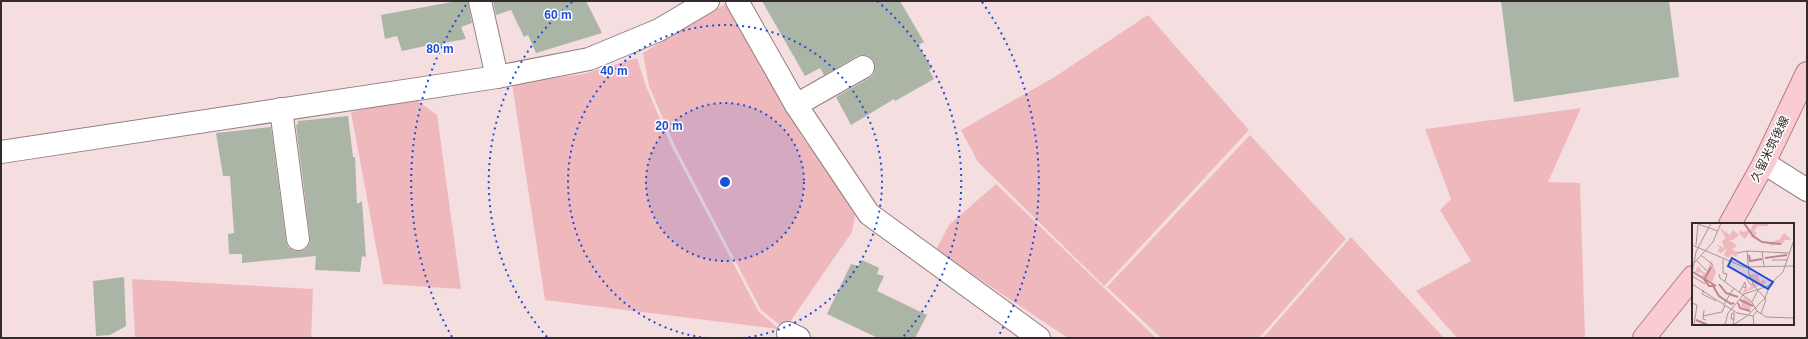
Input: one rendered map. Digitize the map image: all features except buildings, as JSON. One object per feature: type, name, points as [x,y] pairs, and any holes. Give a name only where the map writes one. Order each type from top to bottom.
[{"type":"main road","name":"久留米筑後線","points":[[1731,223],[1764,163],[1807,73]]},
{"type":"main road","points":[[1644,338],[1692,278]]},
{"type":"street","points":[[480,1],[497,77]]},
{"type":"street","points":[[1,152],[497,77],[589,60],[659,30],[708,1]]},
{"type":"street","points":[[737,1],[796,105],[869,214],[1039,338]]},
{"type":"street","points":[[796,105],[863,67]]},
{"type":"street","points":[[281,109],[298,240]]},
{"type":"street","points":[[1764,163],[1807,190]]},
{"type":"shaded area","points":[[727,3],[801,135],[856,211],[852,232],[785,329],[761,310],[674,144],[649,86],[643,53]]},
{"type":"shaded area","points":[[1148,15],[1249,130],[1104,286],[978,162],[961,130],[1053,78]]},
{"type":"shaded area","points":[[637,58],[646,86],[671,145],[759,312],[779,329],[545,300],[512,83],[584,74]]},
{"type":"shaded area","points":[[415,99],[437,115],[461,289],[383,284],[351,112]]},
{"type":"shaded area","points":[[1581,108],[1548,182],[1580,183],[1585,338],[1457,338],[1416,291],[1471,261],[1440,210],[1451,199],[1425,129]]},
{"type":"shaded area","points":[[1250,135],[1346,239],[1259,338],[1161,338],[1107,287]]},
{"type":"shaded area","points":[[996,184],[1156,338],[1068,338],[936,250],[949,225]]},
{"type":"shaded area","points":[[1351,237],[1444,338],[1263,338]]},
{"type":"shaded area","points":[[132,279],[313,289],[311,338],[135,338]]}]
